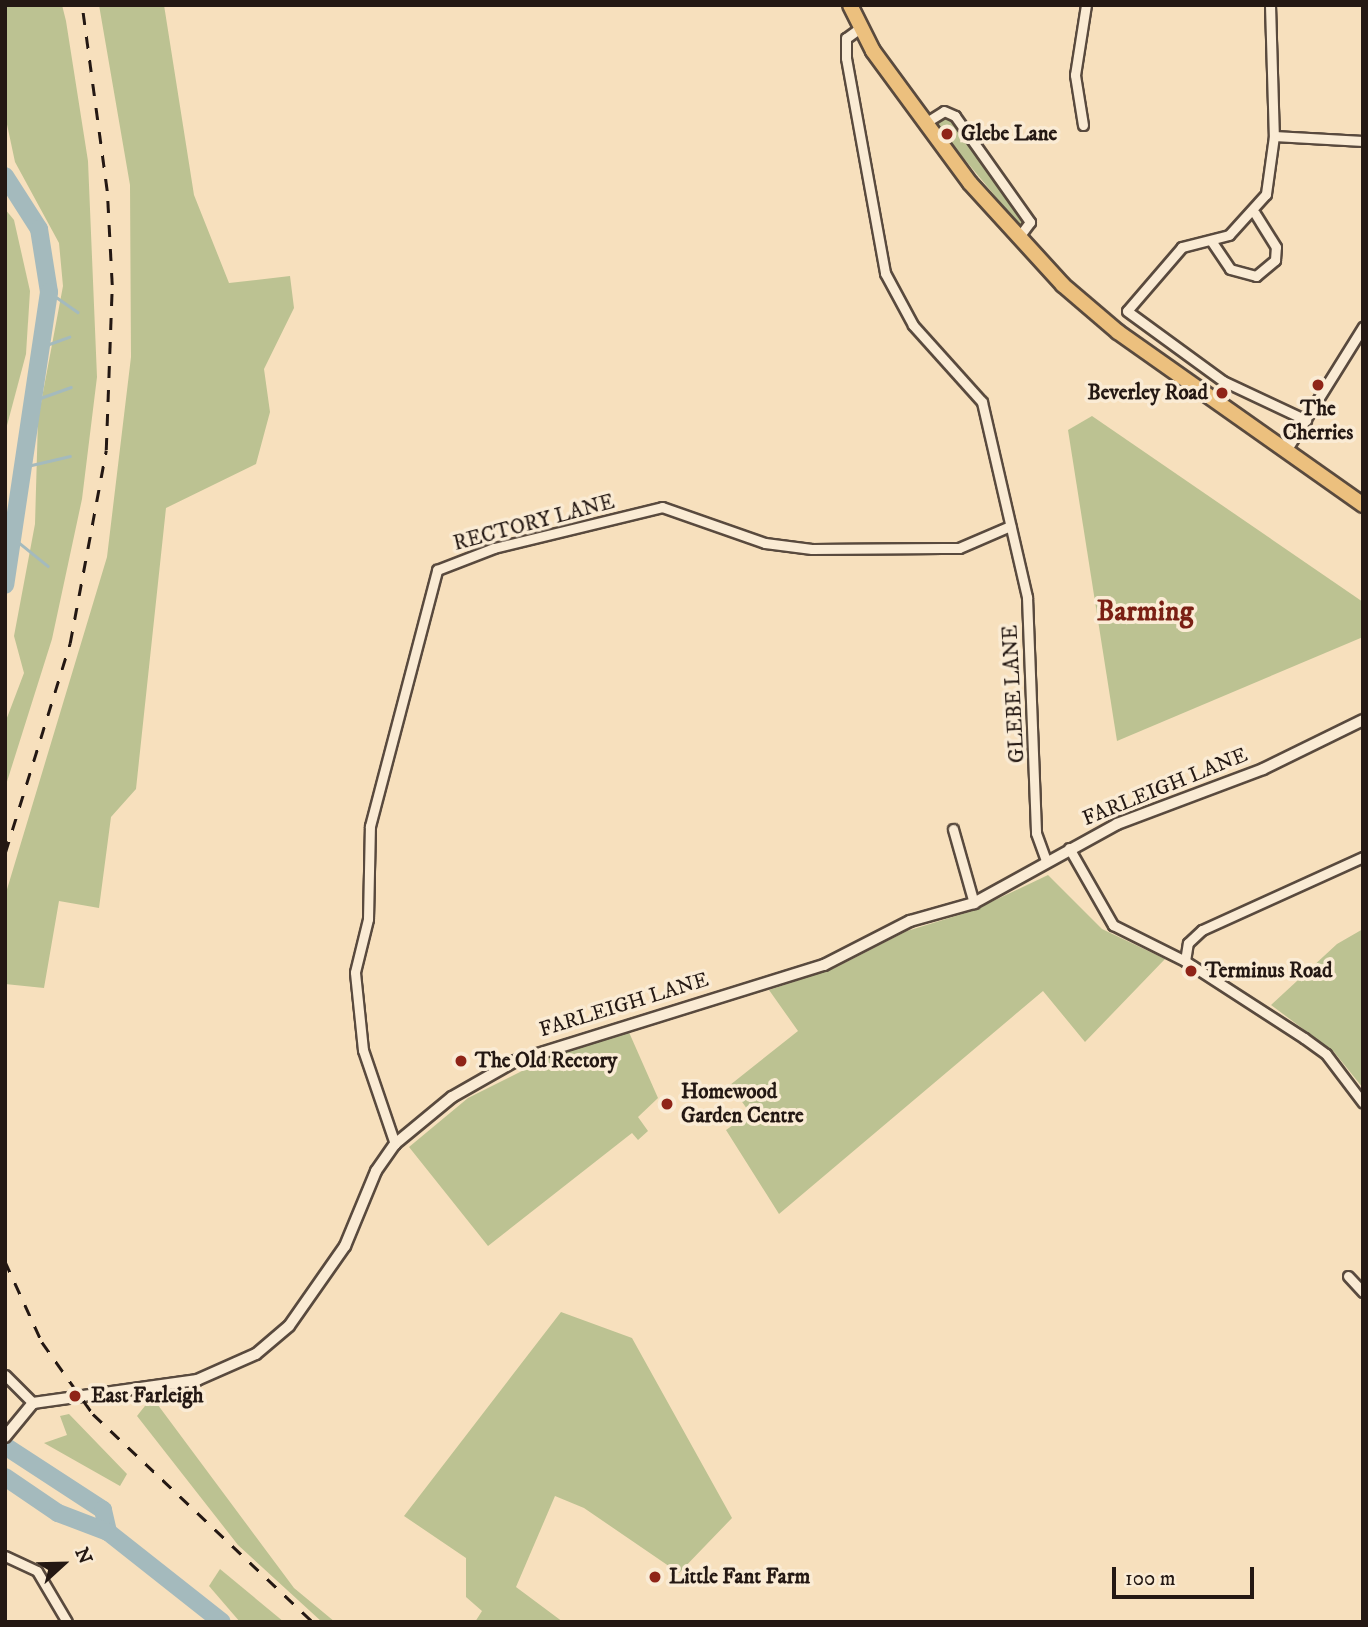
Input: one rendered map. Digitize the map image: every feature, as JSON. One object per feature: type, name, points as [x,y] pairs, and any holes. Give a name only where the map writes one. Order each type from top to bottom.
[{"type":"main road","points":[[850,5],[860,28],[925,123],[1018,238],[1118,332],[1363,505]]},
{"type":"street","points":[[1083,125],[1075,75],[1086,5]]},
{"type":"street","points":[[1270,5],[1273,172],[1255,213],[1212,242],[1182,247],[1127,311],[1223,381],[1306,420]]},
{"type":"street","name":"GLEBE LANE","points":[[860,28],[846,38],[846,58],[885,273],[913,325],[982,402],[1027,597],[1036,834],[1046,860]]},
{"type":"street","points":[[925,123],[944,111],[955,116],[1030,222],[1018,238]]},
{"type":"street","points":[[1274,136],[1363,141]]},
{"type":"street","points":[[1212,242],[1230,270],[1256,276],[1275,260],[1276,247],[1255,213]]},
{"type":"street","points":[[1287,449],[1363,327]]},
{"type":"street","name":"RECTORY LANE","points":[[395,1144],[363,1050],[355,972],[368,919],[370,826],[437,570],[494,548],[662,507],[765,543],[812,549],[959,548],[1010,526]]},
{"type":"street","name":"FARLEIGH LANE","points":[[33,1403],[197,1380],[256,1354],[289,1326],[345,1246],[376,1171],[395,1144],[452,1097],[540,1050],[824,965],[910,921],[974,902],[1069,848],[1262,769],[1363,720]]},
{"type":"street","points":[[953,829],[974,902]]},
{"type":"street","points":[[1069,848],[1112,925],[1185,961],[1326,1054],[1363,1102]]},
{"type":"street","points":[[1185,961],[1188,943],[1202,930],[1363,857]]},
{"type":"street","points":[[1348,1276],[1361,1291],[1350,1296]]},
{"type":"street","points":[[5,1375],[33,1403],[5,1437]]},
{"type":"street","points":[[5,1556],[37,1571],[67,1622]]},
{"type":"green space","points":[[7,5],[62,5],[66,21],[88,161],[97,377],[82,499],[52,639],[5,788],[5,723],[24,673],[14,636],[35,524],[38,419],[63,286],[59,243],[15,162],[5,115]]},
{"type":"green space","points":[[99,5],[164,5],[194,195],[229,283],[290,276],[294,308],[264,369],[270,412],[256,464],[166,508],[136,789],[111,817],[99,908],[59,901],[44,988],[5,984],[5,896],[107,557],[131,357],[130,185]]},
{"type":"green space","points":[[950,116],[1026,223],[1021,227],[936,125]]},
{"type":"green space","points":[[5,209],[14,220],[30,291],[26,354],[5,433]]},
{"type":"green space","points":[[1092,416],[1363,602],[1363,637],[1117,741],[1068,430]]},
{"type":"green space","points":[[1048,875],[1102,929],[1165,959],[1085,1042],[1043,991],[779,1214],[726,1130],[750,1113],[730,1085],[798,1031],[769,990],[835,968],[907,931],[972,911]]},
{"type":"green space","points":[[1363,929],[1363,1088],[1334,1052],[1271,1005],[1337,944]]},
{"type":"green space","points":[[628,1030],[658,1098],[638,1117],[648,1131],[638,1140],[632,1133],[488,1246],[409,1147],[468,1098],[558,1053]]},
{"type":"green space","points":[[561,1312],[632,1338],[732,1518],[679,1573],[584,1508],[555,1496],[516,1587],[563,1622],[475,1622],[482,1611],[466,1597],[466,1558],[404,1516]]},
{"type":"green space","points":[[152,1397],[294,1588],[335,1622],[322,1622],[238,1545],[137,1416]]},
{"type":"green space","points":[[69,1414],[127,1474],[120,1486],[44,1443],[67,1435],[60,1416]]},
{"type":"green space","points":[[220,1569],[284,1622],[240,1622],[209,1586]]},
{"type":"waterway","points":[[5,176],[39,229],[49,292],[5,585]]},
{"type":"waterway","points":[[49,292],[78,312]]},
{"type":"waterway","points":[[41,347],[69,337]]},
{"type":"waterway","points":[[32,401],[71,387]]},
{"type":"waterway","points":[[23,467],[70,456]]},
{"type":"waterway","points":[[12,537],[48,566]]},
{"type":"waterway","points":[[5,1446],[103,1510],[108,1532]]},
{"type":"waterway","points":[[5,1477],[58,1513],[108,1532],[222,1622]]},
{"type":"railway","points":[[5,853],[70,643],[106,450],[112,285],[107,191],[82,5]]},
{"type":"railway","points":[[5,1261],[42,1342],[93,1414],[313,1622]]},
{"type":"place","name":"Glebe Lane","points":[[947,134]]},
{"type":"place","name":"The Cherries","points":[[1318,385]]},
{"type":"place","name":"Beverley Road","points":[[1222,393]]},
{"type":"place","name":"Terminus Road","points":[[1191,971]]},
{"type":"place","name":"The Old Rectory","points":[[461,1061]]},
{"type":"place","name":"Homewood Garden Centre","points":[[667,1104]]},
{"type":"place","name":"East Farleigh","points":[[75,1396]]},
{"type":"place","name":"Little Fant Farm","points":[[655,1577]]},
{"type":"district","name":"Barming","points":[[1145,612]]}]
